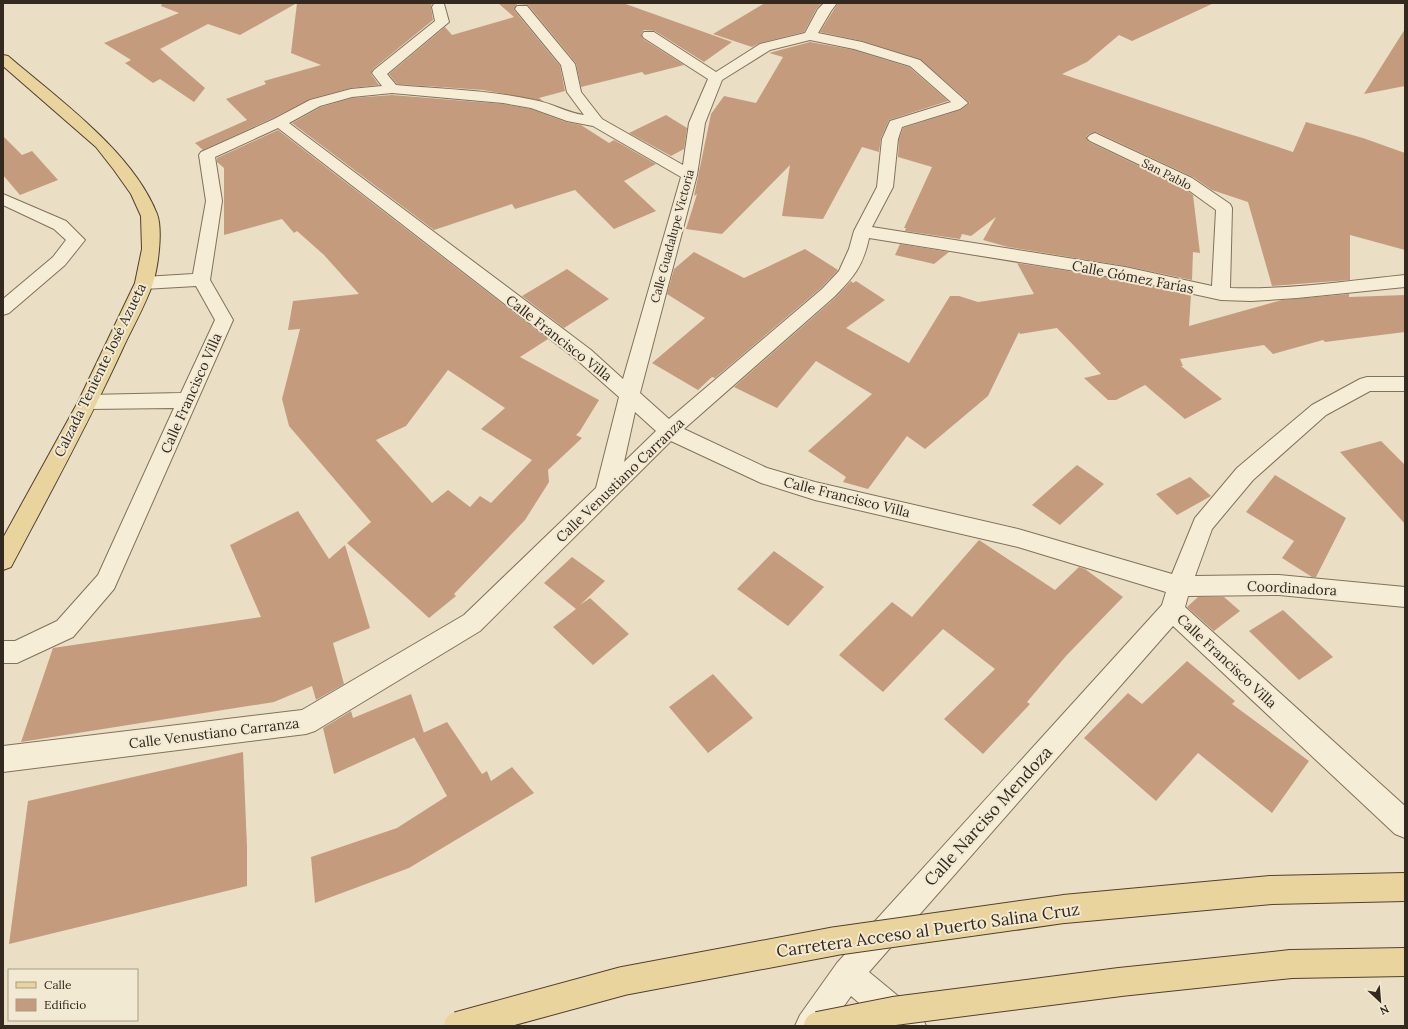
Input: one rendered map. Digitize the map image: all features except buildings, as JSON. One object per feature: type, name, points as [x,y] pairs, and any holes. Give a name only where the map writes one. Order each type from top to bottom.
[{"type":"main road","name":"Calzada Teniente José Azueta","points":[[3,58],[100,144],[120,167],[139,194],[149,216],[151,249],[144,283],[88,402],[3,560]]},
{"type":"main road","name":"Carretera Acceso al Puerto Salina Cruz","points":[[458,1026],[623,981],[836,941],[1072,908],[1271,890],[1405,887]]},
{"type":"main road","points":[[818,1026],[894,1011],[1120,982],[1292,964],[1405,962]]},
{"type":"street","points":[[648,35],[716,78],[765,47],[810,36],[825,9],[831,3]]},
{"type":"street","points":[[392,89],[379,73],[442,22],[439,7]]},
{"type":"street","points":[[522,9],[568,64],[574,92],[597,122]]},
{"type":"street","name":"Calle Venustiano Carranza","points":[[3,759],[306,722],[472,623],[669,431],[828,293],[847,274],[858,248],[862,231],[885,187],[890,140],[895,124],[961,103],[915,63],[856,45],[810,36]]},
{"type":"street","name":"Calle Guadalupe Victoria","points":[[606,492],[629,395],[689,175],[697,123],[716,78]]},
{"type":"street","points":[[144,283],[201,280],[214,201],[207,155],[279,122],[315,103],[351,94],[392,89],[480,97],[534,104],[572,118],[597,122],[689,175]]},
{"type":"street","name":"Calle Francisco Villa","points":[[279,122],[584,355],[669,431],[768,477],[815,491],[1018,538],[1175,598],[1405,824]]},
{"type":"street","name":"San Pablo","points":[[1095,138],[1186,181],[1224,208],[1221,294]]},
{"type":"street","points":[[3,199],[60,225],[76,240],[59,261],[3,308]]},
{"type":"street","name":"Calle Gómez Farías","points":[[862,231],[1125,273],[1221,294],[1251,295],[1297,292],[1405,281]]},
{"type":"street","name":"Calle Francisco Villa","points":[[3,652],[16,652],[65,629],[106,582],[224,320],[201,280]]},
{"type":"street","name":"Calle Narciso Mendoza","points":[[811,1026],[848,974],[1175,598],[1203,524],[1245,474],[1320,410],[1367,384],[1405,384]]},
{"type":"street","points":[[88,402],[188,400]]},
{"type":"street","name":"Coordinadora","points":[[1175,598],[1279,585],[1405,597]]},
{"type":"street","points":[[848,974],[910,1026]]}]
